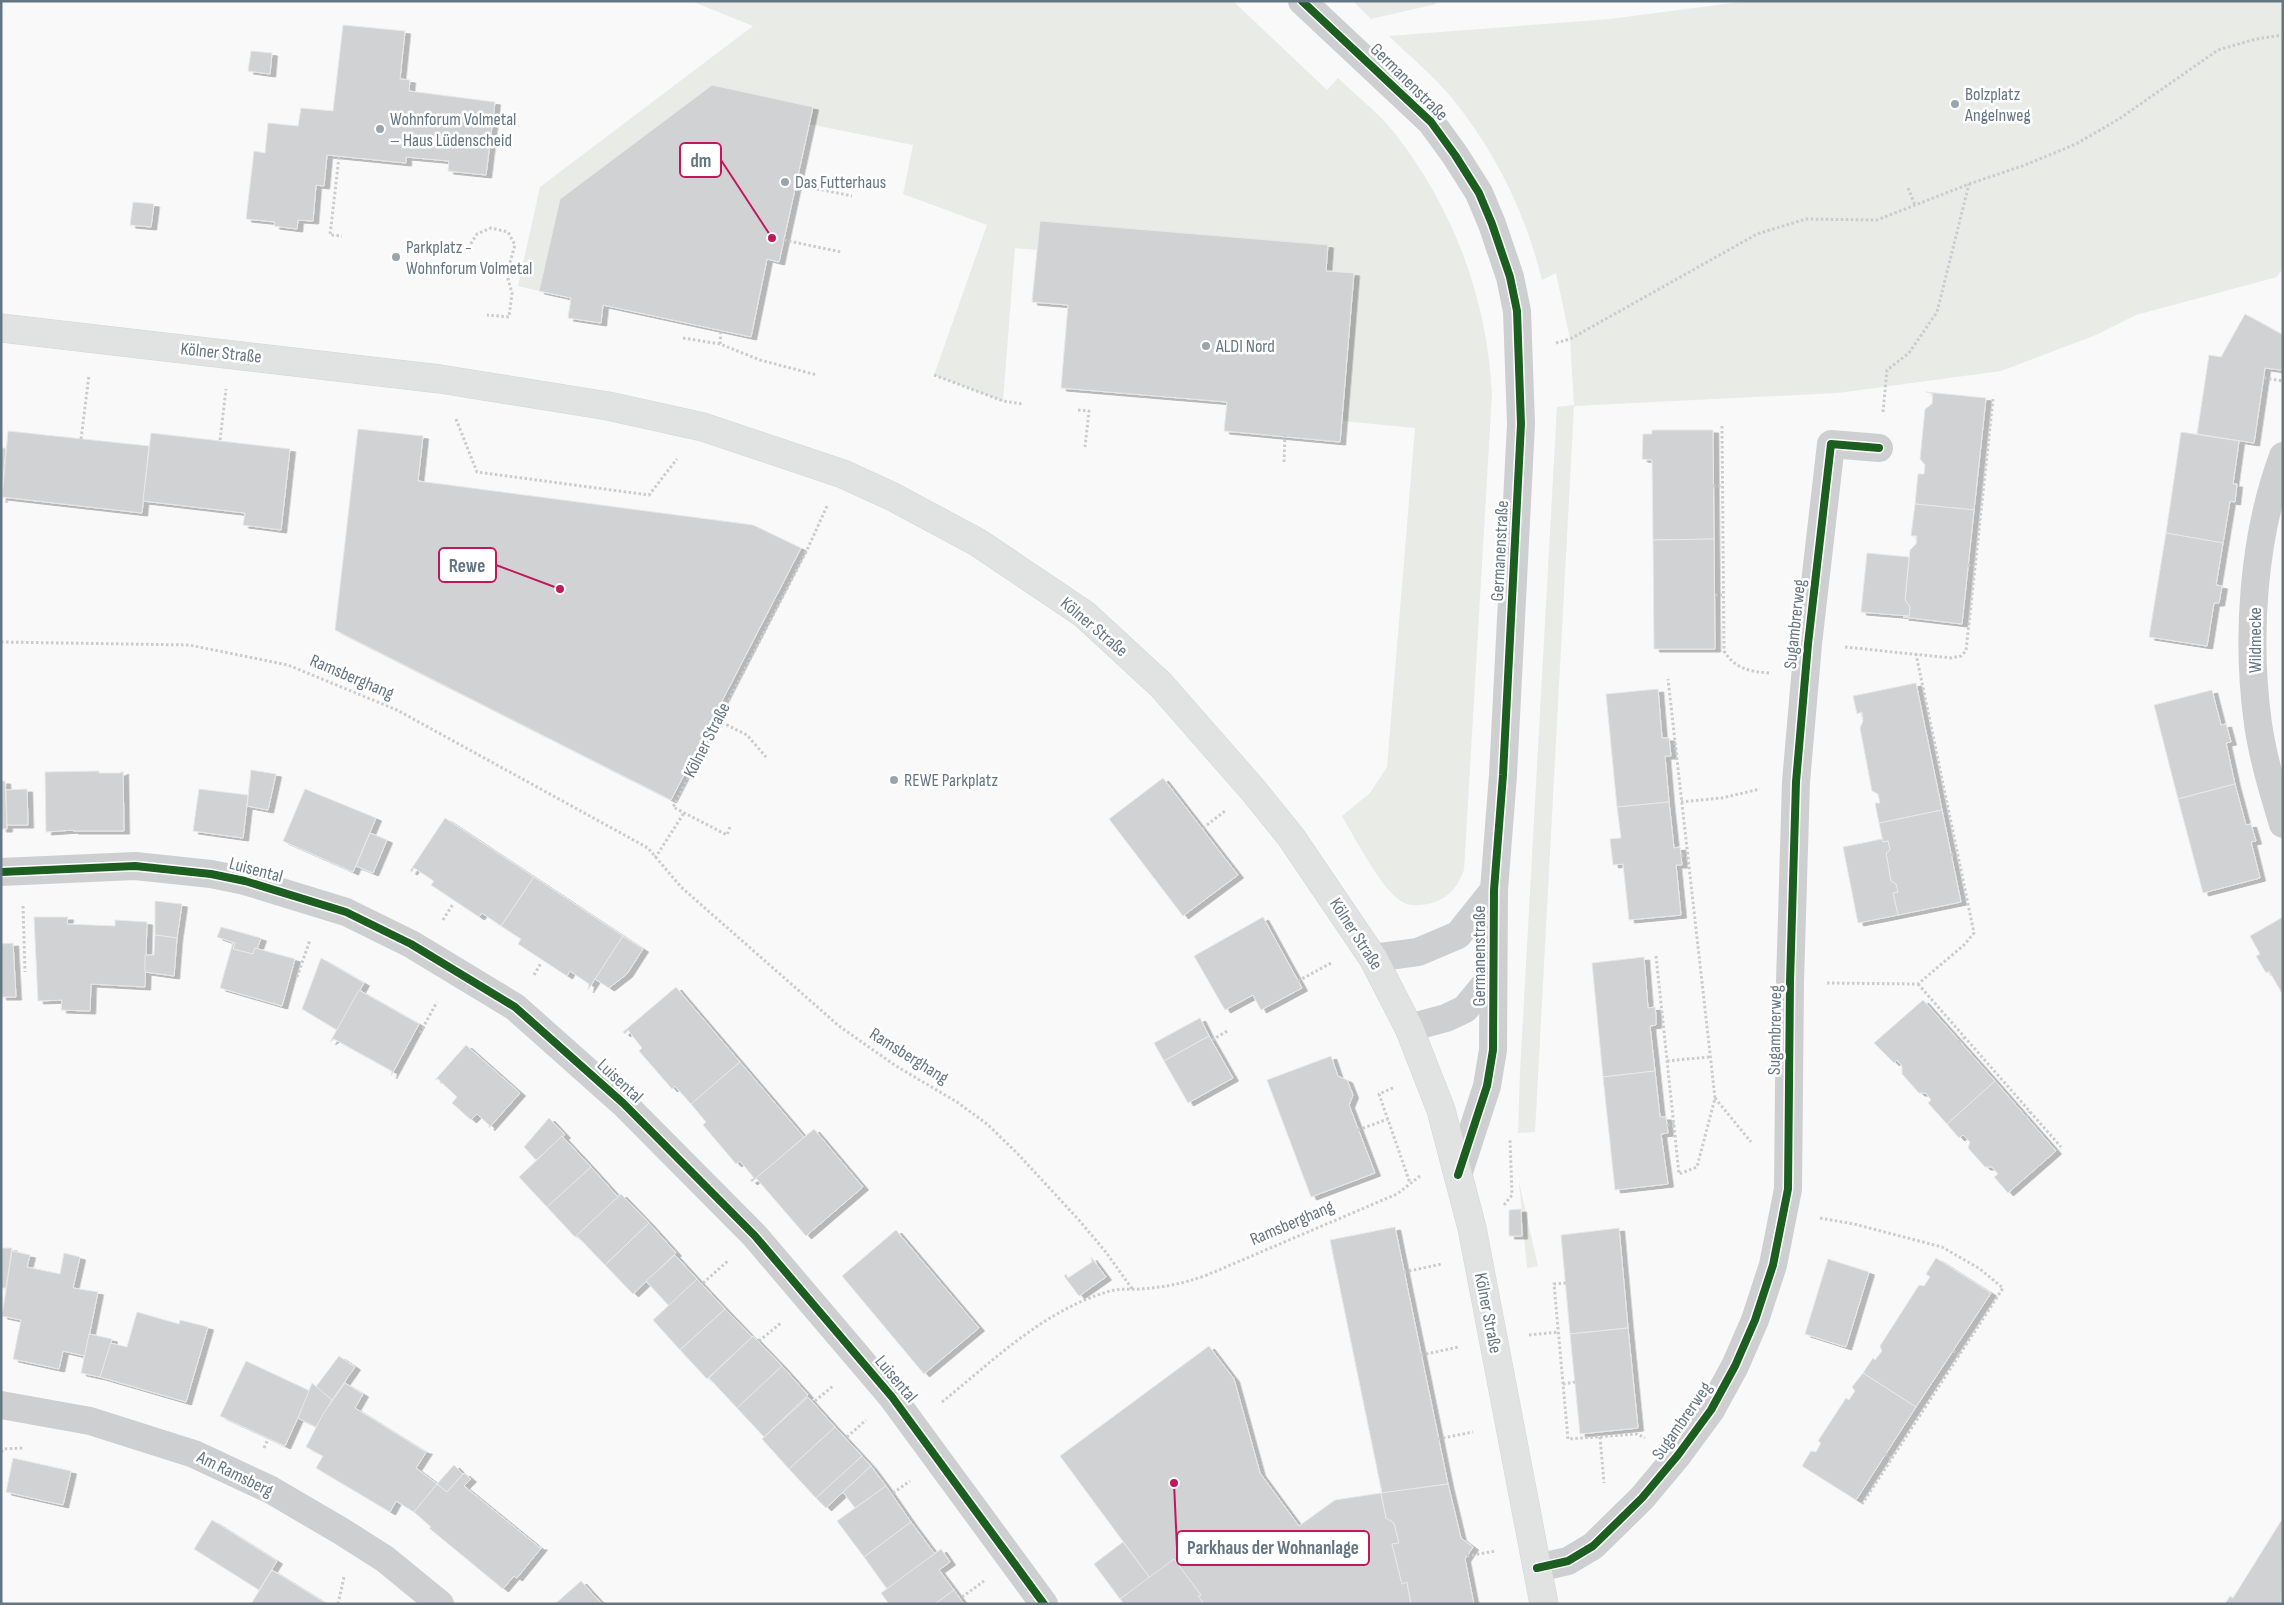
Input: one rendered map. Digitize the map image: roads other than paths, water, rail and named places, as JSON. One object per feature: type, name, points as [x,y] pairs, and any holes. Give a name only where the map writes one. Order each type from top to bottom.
[{"type":"main road","name":"Kölner Straße","points":[[1,328],[440,379],[608,406],[703,427],[842,474],[893,497],[977,542],[1091,621],[1161,685],[1253,790],[1291,837],[1373,958],[1409,1028],[1441,1110],[1457,1170],[1480,1270],[1544,1604]]},
{"type":"street","name":"Germanenstraße","points":[[1302,1],[1431,122],[1479,193],[1492,224],[1514,292],[1518,311],[1521,424],[1503,775],[1494,890],[1494,1032],[1487,1086],[1457,1170]]},
{"type":"street","name":"Sugambrerweg","points":[[1537,1568],[1568,1561],[1593,1546],[1642,1498],[1678,1455],[1711,1410],[1735,1366],[1755,1320],[1773,1265],[1788,1189],[1790,982],[1796,782],[1808,644],[1831,444],[1879,448]]},
{"type":"street","name":"Wildmecke","points":[[2283,456],[2269,496],[2260,542],[2254,632],[2258,724],[2268,775],[2283,824]]},
{"type":"street","name":"Luisental","points":[[12,871],[135,866],[211,874],[245,881],[346,912],[411,944],[509,1003],[623,1103],[755,1236],[914,1424],[1044,1604]]},
{"type":"street","name":"Germanenstraße","points":[[1373,958],[1418,952],[1458,935],[1494,890]]},
{"type":"street","name":"Germanenstraße","points":[[1409,1028],[1446,1018],[1465,1009],[1493,975]]},
{"type":"street","name":"Am Ramsberg","points":[[1,1406],[90,1421],[194,1454],[271,1490],[341,1531],[385,1559],[440,1604]]},
{"type":"place","name":"Bolzplatz Angelnweg","points":[[1955,104]]},
{"type":"place","name":"Wohnforum Volmetal – Haus Lüdenscheid","points":[[380,129]]},
{"type":"place","name":"Das Futterhaus","points":[[785,182]]},
{"type":"place","name":"dm","points":[[772,238]]},
{"type":"place","name":"Parkplatz - Wohnforum Volmetal","points":[[396,257]]},
{"type":"place","name":"ALDI Nord","points":[[1206,346]]},
{"type":"place","name":"Rewe","points":[[560,589]]},
{"type":"place","name":"REWE Parkplatz","points":[[894,780]]},
{"type":"place","name":"Parkhaus der Wohnanlage","points":[[1174,1483]]}]
